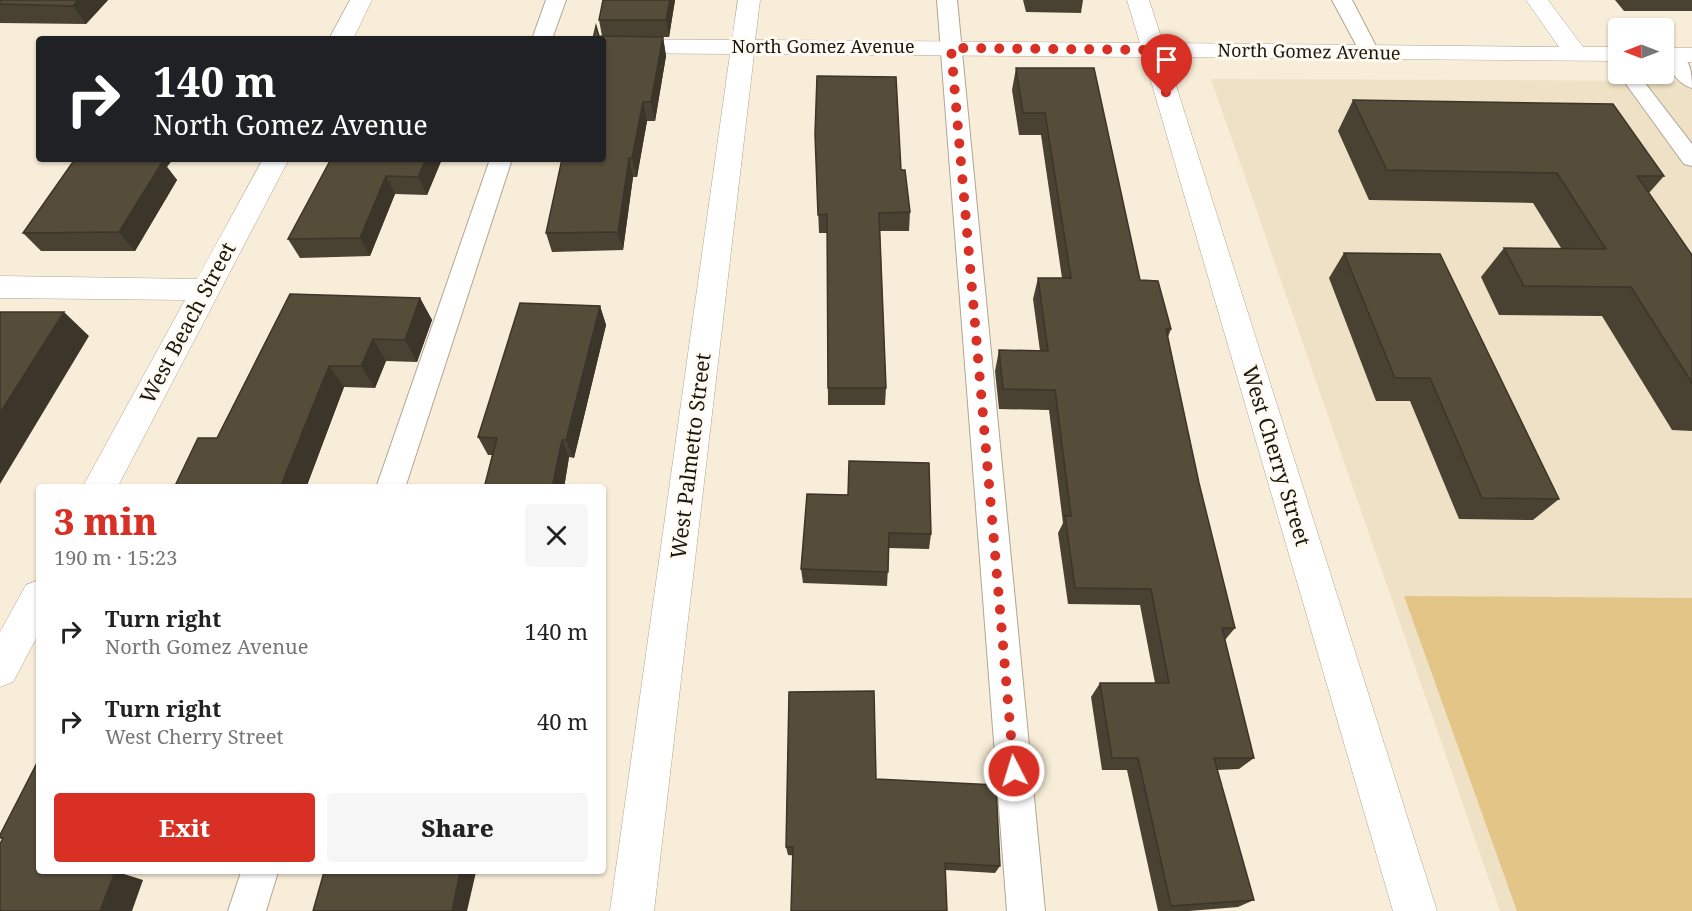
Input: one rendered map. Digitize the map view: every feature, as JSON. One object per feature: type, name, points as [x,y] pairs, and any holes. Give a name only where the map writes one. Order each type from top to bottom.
[{"type":"street","points":[[343,36],[361,0]]},
{"type":"street","name":"West Palmetto Street","points":[[632,911],[749,0]]},
{"type":"street","name":"West Cherry Street","points":[[1138,0],[1415,911]]},
{"type":"street","points":[[1537,0],[1576,54]]},
{"type":"street","name":"North Gomez Avenue","points":[[606,46],[1576,54],[1608,56]]},
{"type":"street","name":"West Beach Street","points":[[101,484],[274,162]]},
{"type":"street","points":[[0,287],[206,290]]},
{"type":"street","points":[[0,669],[36,603]]},
{"type":"lane","points":[[543,36],[556,0]]},
{"type":"lane","points":[[947,0],[1026,911]]},
{"type":"lane","points":[[1342,0],[1369,52]]},
{"type":"lane","points":[[1675,55],[1692,82]]},
{"type":"lane","points":[[1636,84],[1692,159]]},
{"type":"lane","points":[[391,484],[500,162]]},
{"type":"lane","points":[[247,911],[259,874]]},
{"type":"shaded area","points":[[1211,79],[1608,81],[1608,84],[1674,84],[1674,81],[1692,81],[1692,911],[1500,911]]},
{"type":"shaded area","points":[[1404,596],[1692,598],[1692,911],[1517,911]]},
{"type":"building","points":[[0,0],[78,0],[73,6],[0,4]]},
{"type":"building","points":[[603,0],[670,0],[666,20],[599,20]]},
{"type":"building","points":[[596,26],[599,36],[594,36]]},
{"type":"building","points":[[606,36],[663,37],[651,102],[643,102],[632,158],[629,158],[618,232],[546,233],[561,162],[606,162]]},
{"type":"building","points":[[1016,68],[1094,68],[1140,280],[1158,281],[1171,329],[1166,329],[1199,483],[1235,628],[1222,628],[1254,758],[1214,758],[1254,900],[1171,906],[1138,758],[1112,758],[1100,683],[1169,683],[1151,589],[1075,588],[1065,516],[1071,516],[1055,390],[1003,389],[999,350],[1048,351],[1038,278],[1071,278],[1045,113],[1023,113]]},
{"type":"building","points":[[817,76],[896,77],[901,170],[905,170],[910,212],[879,213],[886,388],[828,388],[827,214],[818,215],[815,134]]},
{"type":"building","points":[[1353,100],[1613,104],[1664,176],[1637,176],[1692,255],[1692,383],[1631,287],[1524,286],[1504,248],[1606,249],[1557,173],[1387,170]]},
{"type":"building","points":[[73,162],[162,162],[119,232],[23,233]]},
{"type":"building","points":[[329,162],[425,162],[418,177],[386,176],[360,238],[288,239]]},
{"type":"building","points":[[1344,253],[1440,254],[1559,499],[1482,498],[1430,378],[1395,378]]},
{"type":"building","points":[[290,294],[420,298],[405,340],[373,339],[361,366],[329,366],[282,484],[176,484],[198,438],[217,438]]},
{"type":"building","points":[[520,303],[600,306],[566,440],[562,440],[553,484],[485,484],[497,438],[478,437]]},
{"type":"building","points":[[0,312],[64,312],[0,413]]},
{"type":"building","points":[[849,461],[929,463],[931,534],[889,533],[888,572],[801,569],[807,494],[848,495]]},
{"type":"building","points":[[874,691],[876,779],[996,785],[1000,866],[945,863],[947,911],[791,911],[793,847],[786,847],[789,692]]},
{"type":"building","points":[[36,765],[36,874],[114,874],[100,911],[0,911],[0,844],[3,838],[0,838]]},
{"type":"building","points":[[323,874],[460,874],[452,911],[313,911]]},
{"type":"route","points":[[1014,771],[951,48],[1153,50],[1167,96]]}]
